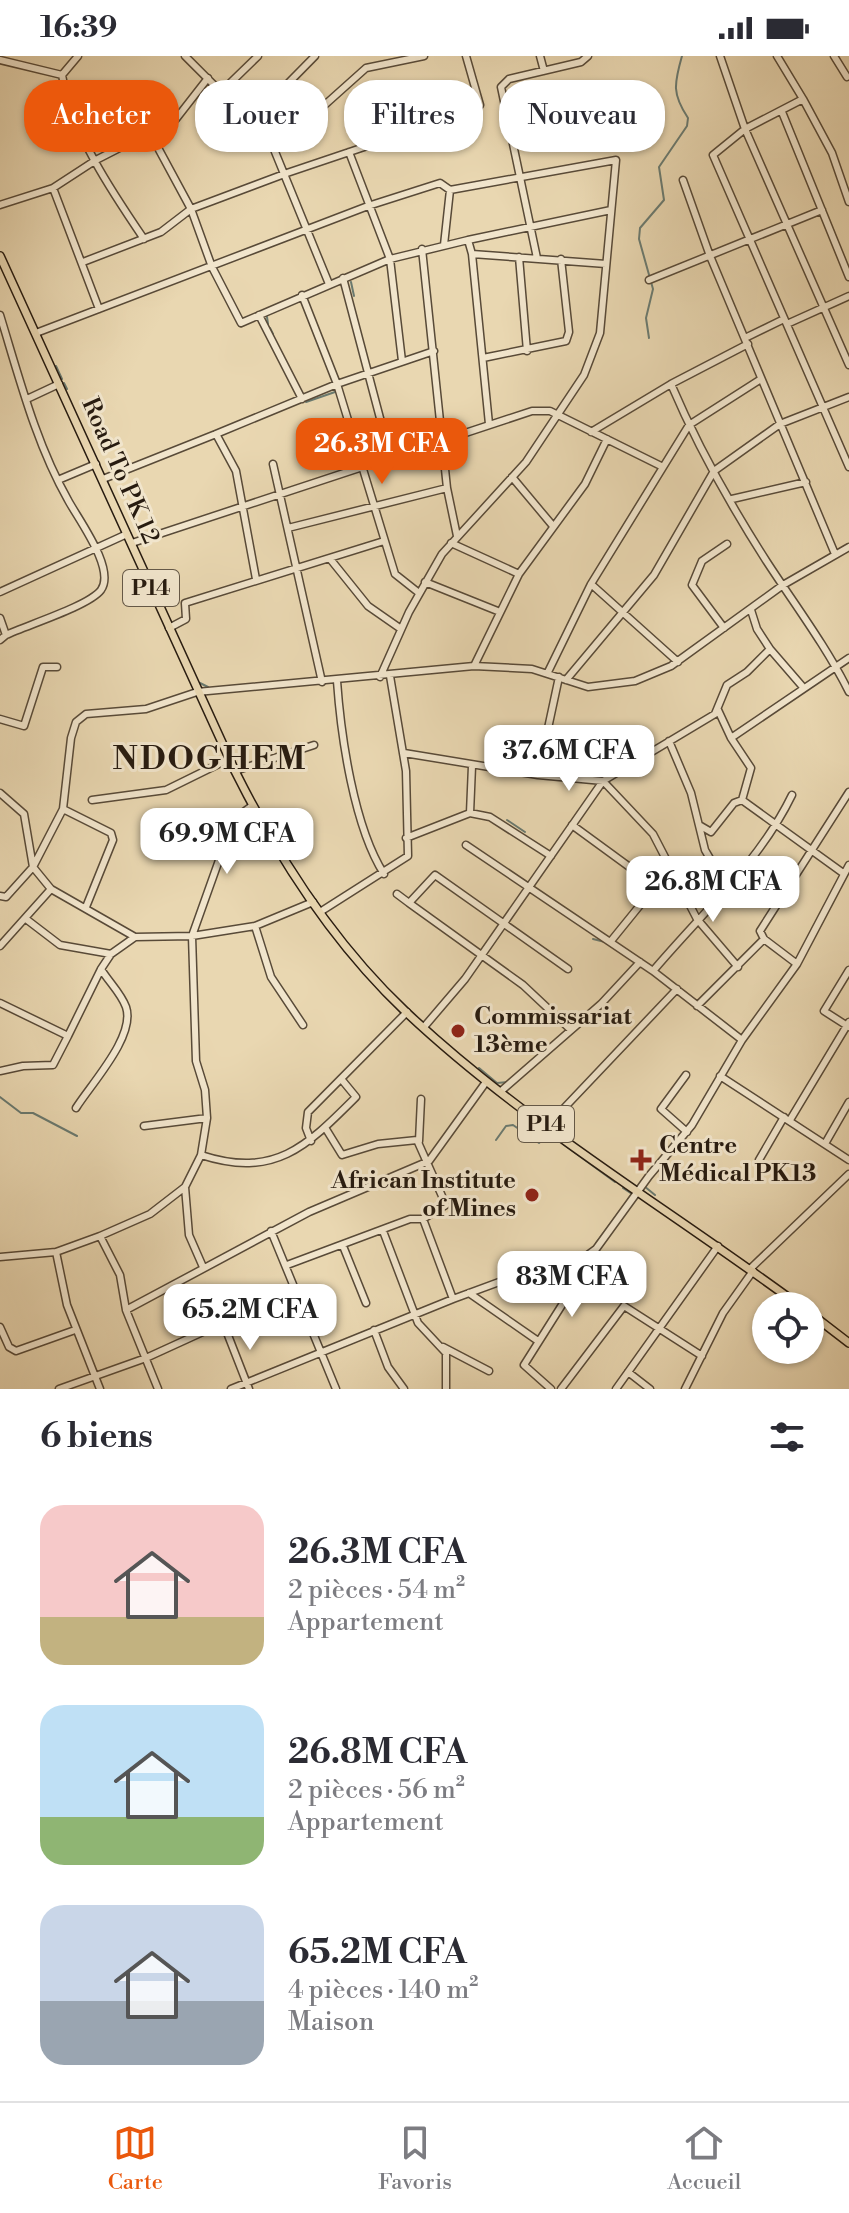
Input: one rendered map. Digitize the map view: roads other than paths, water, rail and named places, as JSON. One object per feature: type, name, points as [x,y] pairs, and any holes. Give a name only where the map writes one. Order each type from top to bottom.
[{"type":"main road","name":"Road To PK 12","points":[[1,259],[229,759],[252,806],[320,912]]},
{"type":"main road","name":"P14","points":[[320,912],[407,1012],[486,1082],[781,1292]]},
{"type":"main road","points":[[824,1324],[849,1343]]},
{"type":"street","points":[[62,75],[78,56]]},
{"type":"street","points":[[179,114],[208,78],[185,56]]},
{"type":"street","points":[[194,64],[201,56]]},
{"type":"street","points":[[233,80],[258,56]]},
{"type":"street","points":[[291,80],[315,56]]},
{"type":"street","points":[[328,102],[366,68],[424,56]]},
{"type":"street","points":[[466,56],[473,80]]},
{"type":"street","points":[[540,56],[544,71]]},
{"type":"street","points":[[508,80],[581,62],[588,56]]},
{"type":"street","points":[[720,56],[745,129],[849,365]]},
{"type":"street","points":[[777,56],[832,153],[849,202]]},
{"type":"street","points":[[834,56],[847,77]]},
{"type":"street","points":[[0,60],[62,75]]},
{"type":"street","points":[[62,75],[69,102],[96,160],[144,239]]},
{"type":"street","points":[[803,99],[745,129],[713,155],[849,467]]},
{"type":"street","points":[[782,112],[849,277]]},
{"type":"street","points":[[0,205],[53,188],[112,152]]},
{"type":"street","points":[[160,152],[191,209],[212,267],[238,321],[422,249],[611,210]]},
{"type":"street","points":[[276,152],[329,284]]},
{"type":"street","points":[[83,262],[166,229],[191,209],[349,152],[390,259],[402,361]]},
{"type":"street","points":[[515,152],[537,258]]},
{"type":"street","points":[[36,333],[368,206],[440,183],[450,190],[616,160],[600,333],[584,375],[559,415],[512,477],[451,543],[419,593],[380,677]]},
{"type":"street","points":[[683,180],[710,256],[835,554]]},
{"type":"street","points":[[53,188],[99,309]]},
{"type":"street","points":[[444,245],[450,190]]},
{"type":"street","points":[[649,280],[822,210]]},
{"type":"street","points":[[468,240],[489,424]]},
{"type":"street","points":[[422,249],[447,488],[457,536]]},
{"type":"street","points":[[472,254],[606,264]]},
{"type":"street","points":[[519,257],[527,351]]},
{"type":"street","points":[[483,358],[560,345],[568,337],[561,259]]},
{"type":"street","points":[[343,278],[390,456]]},
{"type":"street","points":[[302,295],[337,384],[359,466],[395,574],[419,593]]},
{"type":"street","points":[[591,432],[746,341],[785,321],[849,296]]},
{"type":"street","points":[[0,315],[58,480],[95,547],[103,568],[101,590],[60,613],[3,638],[0,618]]},
{"type":"street","points":[[259,315],[302,399]]},
{"type":"street","points":[[103,479],[337,384],[434,351]]},
{"type":"street","points":[[548,672],[591,584],[689,425],[761,379]]},
{"type":"street","points":[[27,399],[59,384]]},
{"type":"street","points":[[671,384],[714,471],[836,665],[849,692]]},
{"type":"street","points":[[538,775],[563,679],[654,575],[714,471],[780,424],[849,397]]},
{"type":"street","points":[[132,543],[442,438],[539,409],[559,415],[661,466]]},
{"type":"street","points":[[216,434],[236,471],[256,579]]},
{"type":"street","points":[[474,666],[519,574],[585,484],[607,439]]},
{"type":"street","points":[[58,480],[96,464]]},
{"type":"street","points":[[273,464],[322,682]]},
{"type":"street","points":[[512,477],[553,526]]},
{"type":"street","points":[[732,499],[806,482]]},
{"type":"street","points":[[288,528],[373,504],[447,488]]},
{"type":"street","points":[[0,592],[127,534]]},
{"type":"street","points":[[169,628],[186,619],[185,603],[384,541]]},
{"type":"street","points":[[451,543],[519,574]]},
{"type":"street","points":[[724,628],[692,585],[702,561],[727,544]]},
{"type":"street","points":[[0,896],[6,897],[33,867],[63,809],[71,738],[80,717],[146,709],[197,692],[474,666],[548,672],[588,687],[626,683],[654,675],[678,662],[783,585],[849,547]]},
{"type":"street","points":[[331,560],[376,614],[401,629]]},
{"type":"street","points":[[425,582],[500,612]]},
{"type":"street","points":[[591,584],[678,662]]},
{"type":"street","points":[[751,610],[757,629],[770,649],[802,686]]},
{"type":"street","points":[[742,800],[751,768],[731,738],[718,710],[721,694],[727,685],[747,672],[770,649]]},
{"type":"street","points":[[731,738],[802,686],[849,658]]},
{"type":"street","points":[[0,719],[24,726],[43,667],[57,667]]},
{"type":"street","points":[[320,912],[408,856],[404,753],[390,676]]},
{"type":"street","points":[[337,681],[343,732],[366,842],[384,874]]},
{"type":"street","points":[[424,1027],[529,890],[603,781],[718,710]]},
{"type":"street","points":[[669,741],[691,793],[705,850],[727,888]]},
{"type":"street","points":[[235,771],[314,745]]},
{"type":"street","points":[[404,753],[472,766],[603,781],[653,834],[697,919],[738,967]]},
{"type":"street","points":[[92,800],[166,790],[229,759]]},
{"type":"street","points":[[470,813],[472,766]]},
{"type":"street","points":[[797,964],[764,939],[762,926],[813,852],[849,792]]},
{"type":"street","points":[[0,793],[24,814],[33,867],[51,889],[135,937],[192,936],[255,926],[313,902]]},
{"type":"street","points":[[653,971],[777,826],[792,795]]},
{"type":"street","points":[[698,824],[711,832],[734,803],[742,800]]},
{"type":"street","points":[[742,800],[843,873]]},
{"type":"street","points":[[0,1257],[56,1252],[100,1236],[150,1214],[185,1187],[201,1155],[207,1118],[205,1090],[196,1061],[192,936],[228,835],[241,814],[252,806]]},
{"type":"street","points":[[63,809],[113,835],[86,907]]},
{"type":"street","points":[[406,838],[470,813],[490,817],[551,856]]},
{"type":"street","points":[[572,825],[650,882],[641,904],[611,941]]},
{"type":"street","points":[[466,845],[529,890],[611,941],[742,1040]]},
{"type":"street","points":[[231,1389],[247,1386],[320,1351],[453,1299],[540,1267],[585,1257],[596,1249],[687,1132],[742,1040],[797,964],[849,865]]},
{"type":"street","points":[[409,903],[434,874],[568,969]]},
{"type":"street","points":[[0,946],[51,889]]},
{"type":"street","points":[[397,894],[523,985],[571,1030]]},
{"type":"street","points":[[26,919],[60,945],[111,954]]},
{"type":"street","points":[[255,926],[271,977],[303,1025]]},
{"type":"street","points":[[0,1071],[53,1065],[101,969],[111,954],[135,937]]},
{"type":"street","points":[[697,1006],[764,939]]},
{"type":"street","points":[[500,1092],[630,977],[640,962]]},
{"type":"street","points":[[76,1108],[111,1059],[126,1030],[125,1006],[101,969]]},
{"type":"street","points":[[759,1160],[848,1025],[824,1011],[849,970]]},
{"type":"street","points":[[548,1125],[677,989]]},
{"type":"street","points":[[0,1003],[68,1036]]},
{"type":"street","points":[[311,1141],[306,1128],[308,1112],[407,1012]]},
{"type":"street","points":[[686,1075],[661,1109],[687,1132]]},
{"type":"street","points":[[720,1076],[826,1142],[849,1160]]},
{"type":"street","points":[[201,1155],[241,1165],[291,1155],[326,1129],[356,1097],[342,1080]]},
{"type":"street","points":[[126,1310],[271,1231],[429,1161],[486,1082]]},
{"type":"street","points":[[287,1265],[410,1219],[423,1219],[446,1205],[419,1141],[421,1099]]},
{"type":"street","points":[[826,1142],[849,1102]]},
{"type":"street","points":[[144,1126],[207,1118]]},
{"type":"street","points":[[326,1129],[342,1155],[378,1144],[419,1141]]},
{"type":"street","points":[[685,1389],[723,1313],[752,1270],[849,1174]]},
{"type":"street","points":[[185,1187],[189,1235],[203,1267]]},
{"type":"street","points":[[423,1219],[453,1299]]},
{"type":"street","points":[[271,1231],[336,1389]]},
{"type":"street","points":[[383,1231],[421,1327],[443,1347],[489,1371]]},
{"type":"street","points":[[100,1236],[120,1275],[126,1310],[158,1389]]},
{"type":"street","points":[[343,1246],[366,1303]]},
{"type":"street","points":[[616,1389],[718,1246]]},
{"type":"street","points":[[56,1252],[75,1330],[100,1389]]},
{"type":"street","points":[[540,1267],[567,1297],[524,1365],[551,1389]]},
{"type":"street","points":[[469,1293],[538,1341]]},
{"type":"street","points":[[59,1389],[146,1358],[224,1325],[301,1299]]},
{"type":"street","points":[[561,1389],[621,1308],[628,1307],[702,1356]]},
{"type":"street","points":[[224,1325],[247,1386]]},
{"type":"street","points":[[0,1327],[9,1347],[16,1351],[75,1330]]},
{"type":"street","points":[[374,1330],[388,1367],[404,1389]]},
{"type":"street","points":[[443,1347],[447,1359],[446,1389]]},
{"type":"street","points":[[628,1372],[650,1389]]},
{"type":"waterway","points":[[649,338],[646,318],[653,289],[639,239],[640,228],[664,200],[659,167],[687,126],[688,118],[679,102],[676,88],[682,56]]},
{"type":"waterway","points":[[351,282],[354,296]]},
{"type":"waterway","points":[[267,317],[268,324]]},
{"type":"waterway","points":[[270,328],[273,334]]},
{"type":"waterway","points":[[56,366],[62,379]]},
{"type":"waterway","points":[[64,383],[67,389]]},
{"type":"waterway","points":[[306,402],[335,392]]},
{"type":"waterway","points":[[200,683],[208,687]]},
{"type":"waterway","points":[[507,820],[525,832]]},
{"type":"waterway","points":[[593,939],[605,942]]},
{"type":"waterway","points":[[479,1068],[497,1083],[508,1082]]},
{"type":"waterway","points":[[0,1097],[21,1113],[33,1113],[77,1136]]},
{"type":"waterway","points":[[496,1140],[506,1126],[513,1125],[539,1143],[541,1141]]},
{"type":"waterway","points":[[563,1144],[615,1182]]},
{"type":"waterway","points":[[644,1186],[655,1195]]},
{"type":"waterway","points":[[623,1188],[632,1194],[628,1199]]},
{"type":"waterway","points":[[596,1243],[625,1204]]},
{"type":"place","name":"Commissariat 13ème","points":[[458,1031]]},
{"type":"place","name":"Centre Médical PK13","points":[[641,1160]]},
{"type":"place","name":"African Institute of Mines","points":[[532,1195]]},
{"type":"district","name":"NDOGHEM","points":[[210,759]]}]
